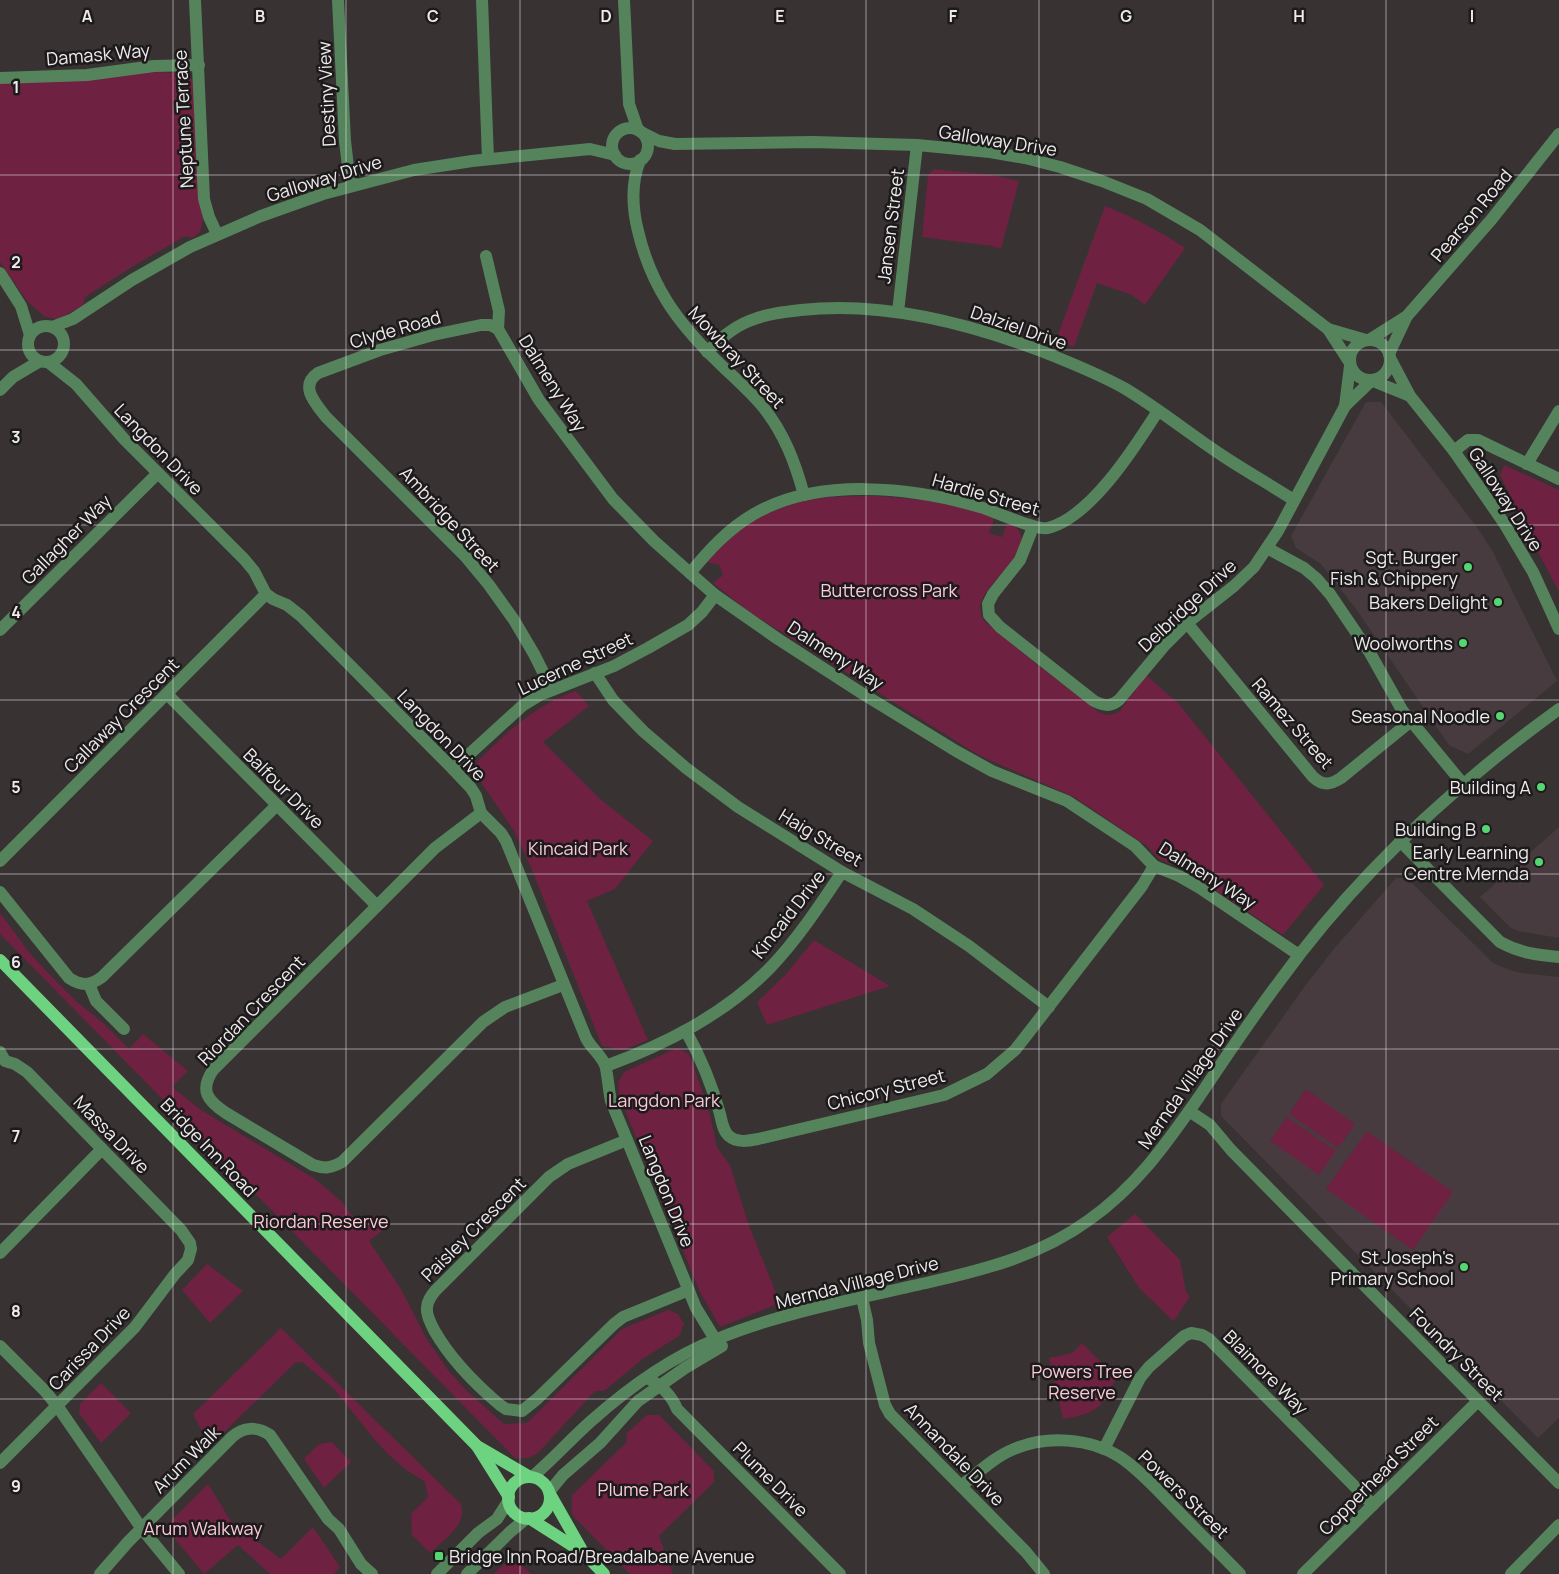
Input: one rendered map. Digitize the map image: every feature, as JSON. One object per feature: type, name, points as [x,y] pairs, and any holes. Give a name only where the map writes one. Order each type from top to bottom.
[{"type":"main road","name":"Bridge Inn Road","points":[[0,960],[477,1446],[509,1498]]},
{"type":"main road","name":"Bridge Inn Road","points":[[477,1446],[531,1477]]},
{"type":"main road","points":[[583,1552],[515,1512],[509,1498],[513,1485],[524,1478],[531,1477],[543,1482],[583,1552],[604,1574]]},
{"type":"main road","points":[[528,1518],[540,1515],[545,1511],[550,1500],[549,1493]]},
{"type":"street","name":"Neptune Terrace","points":[[195,0],[204,199],[209,217],[217,234]]},
{"type":"street","name":"Destiny View","points":[[338,0],[345,140],[348,167],[353,185]]},
{"type":"street","points":[[482,0],[488,158]]},
{"type":"street","points":[[624,0],[628,104],[612,145],[616,157],[629,163],[642,158],[648,146],[645,136],[640,131],[628,104]]},
{"type":"street","name":"Damask Way","points":[[0,78],[87,74],[154,66],[199,65]]},
{"type":"street","points":[[618,133],[629,128],[640,131]]},
{"type":"street","name":"Galloway Drive","points":[[640,131],[659,141],[675,144],[813,142],[917,144],[990,152],[1060,167],[1130,191],[1200,230],[1328,329],[1350,364]]},
{"type":"street","name":"Galloway Drive","points":[[590,149],[618,133]]},
{"type":"street","name":"Pearson Road","points":[[1368,340],[1407,316],[1491,220],[1559,134]]},
{"type":"street","name":"Galloway Drive","points":[[642,158],[659,148],[675,144]]},
{"type":"street","name":"Jansen Street","points":[[898,312],[917,144]]},
{"type":"street","name":"Galloway Drive","points":[[49,327],[73,319],[163,261],[217,234],[270,212],[353,185],[414,170],[488,158],[590,149],[616,157]]},
{"type":"street","name":"Mowbray Street","points":[[616,157],[626,170],[632,186],[635,218],[642,249],[652,276],[664,300],[676,318],[707,352],[753,395],[773,420],[791,452],[804,495]]},
{"type":"street","name":"Mowbray Street","points":[[632,186],[642,158]]},
{"type":"street","name":"Dalmeny Way","points":[[486,256],[499,311],[498,329],[539,400],[613,499],[654,542],[715,595],[778,639],[956,751],[992,771],[1067,800],[1135,846],[1154,866],[1179,876],[1200,888],[1299,955]]},
{"type":"street","points":[[0,273],[21,306],[31,354],[44,362]]},
{"type":"street","points":[[0,390],[13,377],[59,357],[63,347],[60,333],[21,306]]},
{"type":"street","name":"Dalziel Drive","points":[[707,352],[736,327],[767,315],[824,308],[866,308],[898,312],[982,331],[1054,356],[1091,371],[1123,388],[1219,454],[1294,500]]},
{"type":"street","name":"Galloway Drive","points":[[63,347],[78,322],[90,309]]},
{"type":"street","name":"Pearson Road","points":[[1390,356],[1407,316]]},
{"type":"street","name":"Clyde Road","points":[[308,385],[313,376],[318,373],[380,350],[433,335],[481,325],[490,325],[498,329]]},
{"type":"street","points":[[13,377],[34,330],[49,327]]},
{"type":"street","name":"Galloway Drive","points":[[1328,329],[1368,340]]},
{"type":"street","points":[[1368,340],[1381,343],[1390,356],[1388,370],[1384,375],[1372,381],[1358,377],[1350,364],[1352,351],[1360,342],[1368,340]]},
{"type":"street","name":"Langdon Drive","points":[[63,347],[76,384]]},
{"type":"street","name":"Galloway Drive","points":[[1390,356],[1410,396],[1454,451],[1496,510],[1533,572],[1559,629]]},
{"type":"street","name":"Langdon Drive","points":[[44,362],[76,384],[106,419],[250,566],[266,594],[287,605],[301,616],[453,769],[476,796],[481,813],[501,833],[506,842],[590,1047],[606,1066],[607,1086],[611,1101],[689,1290],[696,1308],[698,1324],[712,1344]]},
{"type":"street","name":"Delbridge Drive","points":[[1345,406],[1350,364]]},
{"type":"street","name":"Galloway Drive","points":[[1372,381],[1410,396]]},
{"type":"street","name":"Delbridge Drive","points":[[1033,527],[1020,560],[990,600],[989,615],[1005,632],[1094,701],[1107,706],[1115,704],[1165,644],[1254,567],[1267,548],[1345,406],[1372,381]]},
{"type":"street","name":"Ambridge Street","points":[[308,385],[315,403],[326,417],[465,556],[488,585],[524,637],[552,690]]},
{"type":"street","name":"Hardie Street","points":[[690,573],[710,549],[737,526],[770,506],[804,495],[830,491],[857,490],[914,493],[967,503],[1042,529],[1057,524],[1082,508],[1099,492],[1125,461],[1158,411]]},
{"type":"street","points":[[1527,464],[1559,411]]},
{"type":"street","points":[[1454,451],[1468,440],[1478,440],[1559,479]]},
{"type":"street","name":"Gallagher Way","points":[[0,630],[158,473]]},
{"type":"street","points":[[1267,548],[1304,568],[1330,594],[1370,653],[1396,701],[1463,784]]},
{"type":"street","name":"Callaway Crescent","points":[[0,861],[266,594]]},
{"type":"street","name":"Lucerne Street","points":[[453,769],[522,706],[552,690],[614,666],[688,625],[702,612],[715,595]]},
{"type":"street","name":"Ramez Street","points":[[1187,623],[1313,777],[1322,784],[1330,784],[1341,778],[1411,721]]},
{"type":"street","name":"Haig Street","points":[[595,673],[613,700],[643,731],[686,768],[738,806],[842,872],[913,908],[969,946],[1049,1007]]},
{"type":"street","name":"Balfour Drive","points":[[167,694],[377,906]]},
{"type":"street","name":"Mernda Village Drive","points":[[531,1477],[550,1462],[591,1421],[653,1384],[712,1344],[762,1324],[1009,1262],[1060,1240],[1110,1204],[1131,1185],[1159,1154],[1299,955],[1342,903],[1400,841],[1463,784],[1559,709]]},
{"type":"street","points":[[0,892],[69,978],[78,984],[94,983],[277,805]]},
{"type":"street","name":"Riordan Crescent","points":[[481,813],[435,848],[213,1070],[208,1078],[205,1089],[209,1098],[215,1106],[314,1165],[324,1168],[333,1166],[342,1162],[483,1022],[496,1013],[563,985]]},
{"type":"street","points":[[1400,841],[1500,942],[1515,950],[1534,955],[1559,957]]},
{"type":"street","name":"Chicory Street","points":[[686,1031],[701,1059],[713,1089],[724,1130],[735,1140],[744,1141],[944,1095],[987,1074],[1015,1050],[1142,886],[1154,866]]},
{"type":"street","name":"Kincaid Drive","points":[[606,1066],[648,1050],[686,1031],[729,1004],[769,969],[789,947],[842,872]]},
{"type":"street","points":[[89,984],[96,1001],[124,1029]]},
{"type":"street","name":"Massa Drive","points":[[2,1059],[15,1064],[27,1072],[181,1230],[187,1237],[191,1248]]},
{"type":"street","name":"Foundry Street","points":[[1187,1114],[1224,1143],[1559,1483]]},
{"type":"street","name":"Paisley Crescent","points":[[627,1140],[568,1164],[549,1178],[435,1291],[426,1309],[429,1320],[450,1356],[466,1375],[500,1406],[506,1409],[522,1411],[623,1317],[689,1290]]},
{"type":"street","points":[[0,1252],[102,1149]]},
{"type":"street","name":"Carissa Drive","points":[[0,1464],[135,1328],[175,1274],[188,1260],[191,1248]]},
{"type":"street","name":"Annandale Drive","points":[[858,1299],[867,1320],[869,1343],[885,1405],[890,1414],[1026,1552],[1044,1574]]},
{"type":"street","name":"Blaimore Way","points":[[1104,1449],[1140,1378],[1149,1367],[1184,1336],[1191,1333],[1202,1334],[1211,1340],[1372,1505]]},
{"type":"street","points":[[0,1346],[45,1390],[142,1528],[178,1574]]},
{"type":"street","name":"Mernda Village Drive","points":[[549,1493],[563,1475],[600,1443],[653,1384]]},
{"type":"street","name":"Plume Drive","points":[[653,1384],[674,1400],[677,1409],[840,1574]]},
{"type":"street","name":"Copperhead Street","points":[[1303,1574],[1478,1401]]},
{"type":"street","name":"Arum Walk","points":[[100,1574],[142,1528],[237,1432],[251,1428],[270,1435],[328,1519],[339,1529],[362,1564],[372,1574]]},
{"type":"street","name":"Powers Street","points":[[961,1486],[997,1458],[1013,1449],[1031,1443],[1067,1440],[1104,1449],[1120,1457],[1146,1479],[1240,1574]]},
{"type":"street","points":[[437,1574],[478,1534],[497,1519],[509,1498]]},
{"type":"street","points":[[467,1574],[510,1532],[528,1518]]},
{"type":"street","points":[[1511,1574],[1559,1525]]},
{"type":"shaded area","points":[[1366,402],[1381,402],[1479,530],[1493,552],[1557,681],[1468,754],[1449,745],[1356,609],[1321,564],[1296,548],[1291,536]]},
{"type":"shaded area","name":"Early Learning Centre Mernda","points":[[1559,827],[1559,938],[1518,931],[1510,927],[1480,897]]},
{"type":"shaded area","name":"St Joseph's Primary School","points":[[1396,878],[1407,878],[1493,963],[1521,973],[1559,977],[1559,1418],[1538,1438],[1221,1116],[1221,1104],[1305,986],[1333,950]]},
{"type":"green space","points":[[156,72],[181,73],[192,79],[194,84],[203,220],[200,232],[193,238],[185,236],[135,265],[85,297],[83,305],[62,317],[54,319],[44,316],[27,301],[0,262],[0,83]]},
{"type":"green space","points":[[934,169],[993,175],[1019,181],[1001,249],[922,237],[928,175]]},
{"type":"green space","points":[[1105,206],[1146,225],[1185,248],[1145,305],[1132,295],[1097,283],[1074,347],[1056,340]]},
{"type":"green space","points":[[1504,465],[1559,490],[1559,592],[1537,550],[1527,547],[1516,531],[1525,526],[1500,475]]},
{"type":"green space","name":"Buttercross Park","points":[[878,496],[925,500],[961,507],[995,517],[989,533],[1002,537],[1008,522],[1019,531],[1021,541],[1018,552],[982,599],[980,609],[985,621],[1035,663],[1100,713],[1110,715],[1119,712],[1146,675],[1179,704],[1324,885],[1283,935],[1183,869],[1159,859],[1147,846],[1074,797],[980,756],[749,612],[713,583],[723,575],[719,565],[707,562],[728,539],[763,516],[790,505],[817,498]]},
{"type":"green space","name":"Kincaid Park","points":[[576,691],[589,706],[543,742],[599,798],[653,841],[615,889],[587,901],[648,1040],[623,1050],[602,1046],[530,865],[514,831],[474,772],[475,764],[521,721],[546,704]]},
{"type":"green space","name":"Riordan Reserve","points":[[0,913],[29,952],[48,973],[129,1049],[143,1034],[188,1071],[172,1087],[201,1110],[315,1179],[341,1201],[359,1225],[375,1215],[384,1229],[369,1241],[401,1289],[426,1338],[448,1370],[467,1391],[504,1424],[527,1423],[622,1329],[668,1310],[678,1314],[684,1324],[679,1336],[644,1358],[604,1391],[595,1391],[538,1453],[528,1458],[515,1458],[0,934]]},
{"type":"green space","points":[[814,940],[890,986],[767,1025],[757,1002],[786,974]]},
{"type":"green space","name":"Langdon Park","points":[[677,1048],[689,1054],[709,1111],[717,1147],[730,1165],[748,1223],[780,1303],[720,1327],[700,1292],[619,1096],[618,1083],[624,1072]]},
{"type":"green space","points":[[1306,1089],[1355,1124],[1338,1148],[1289,1114]]},
{"type":"green space","points":[[1287,1117],[1336,1151],[1319,1175],[1270,1141]]},
{"type":"green space","points":[[1367,1131],[1453,1192],[1413,1250],[1326,1189]]},
{"type":"green space","points":[[1135,1214],[1180,1260],[1186,1292],[1190,1297],[1173,1321],[1139,1288],[1107,1237]]},
{"type":"green space","points":[[207,1264],[243,1291],[210,1323],[182,1290]]},
{"type":"green space","points":[[281,1328],[461,1504],[461,1519],[458,1525],[430,1553],[412,1535],[411,1514],[428,1497],[425,1482],[405,1469],[388,1454],[333,1388],[302,1362],[295,1363],[217,1439],[207,1441],[193,1414]]},
{"type":"green space","name":"Powers Tree Reserve","points":[[1082,1343],[1117,1378],[1105,1399],[1096,1408],[1086,1414],[1063,1419],[1049,1358],[1072,1353]]},
{"type":"green space","points":[[101,1383],[131,1413],[101,1443],[79,1413],[80,1404]]},
{"type":"green space","name":"Plume Park","points":[[647,1415],[659,1415],[714,1471],[714,1482],[659,1536],[673,1574],[630,1574],[572,1515],[572,1495],[627,1442],[626,1434]]},
{"type":"green space","points":[[332,1442],[351,1462],[324,1488],[304,1459],[319,1444]]},
{"type":"green space","name":"Arum Walkway","points":[[208,1484],[231,1521],[281,1559],[313,1527],[340,1567],[334,1574],[270,1574],[238,1545],[204,1574],[169,1532],[170,1522]]},
{"type":"green space","points":[[507,1562],[522,1565],[531,1574],[493,1574]]},
{"type":"place","name":"Sgt. Burger Fish & Chippery","points":[[1468,567]]},
{"type":"place","name":"Bakers Delight","points":[[1498,602]]},
{"type":"place","name":"Woolworths","points":[[1463,643]]},
{"type":"place","name":"Seasonal Noodle","points":[[1500,716]]},
{"type":"place","name":"Building A","points":[[1541,787]]},
{"type":"place","name":"Building B","points":[[1486,829]]},
{"type":"place","name":"Early Learning Centre Mernda","points":[[1539,862]]},
{"type":"place","name":"St Joseph's Primary School","points":[[1464,1267]]},
{"type":"place","name":"Bridge Inn Road/Breadalbane Avenue","points":[[439,1556]]}]
